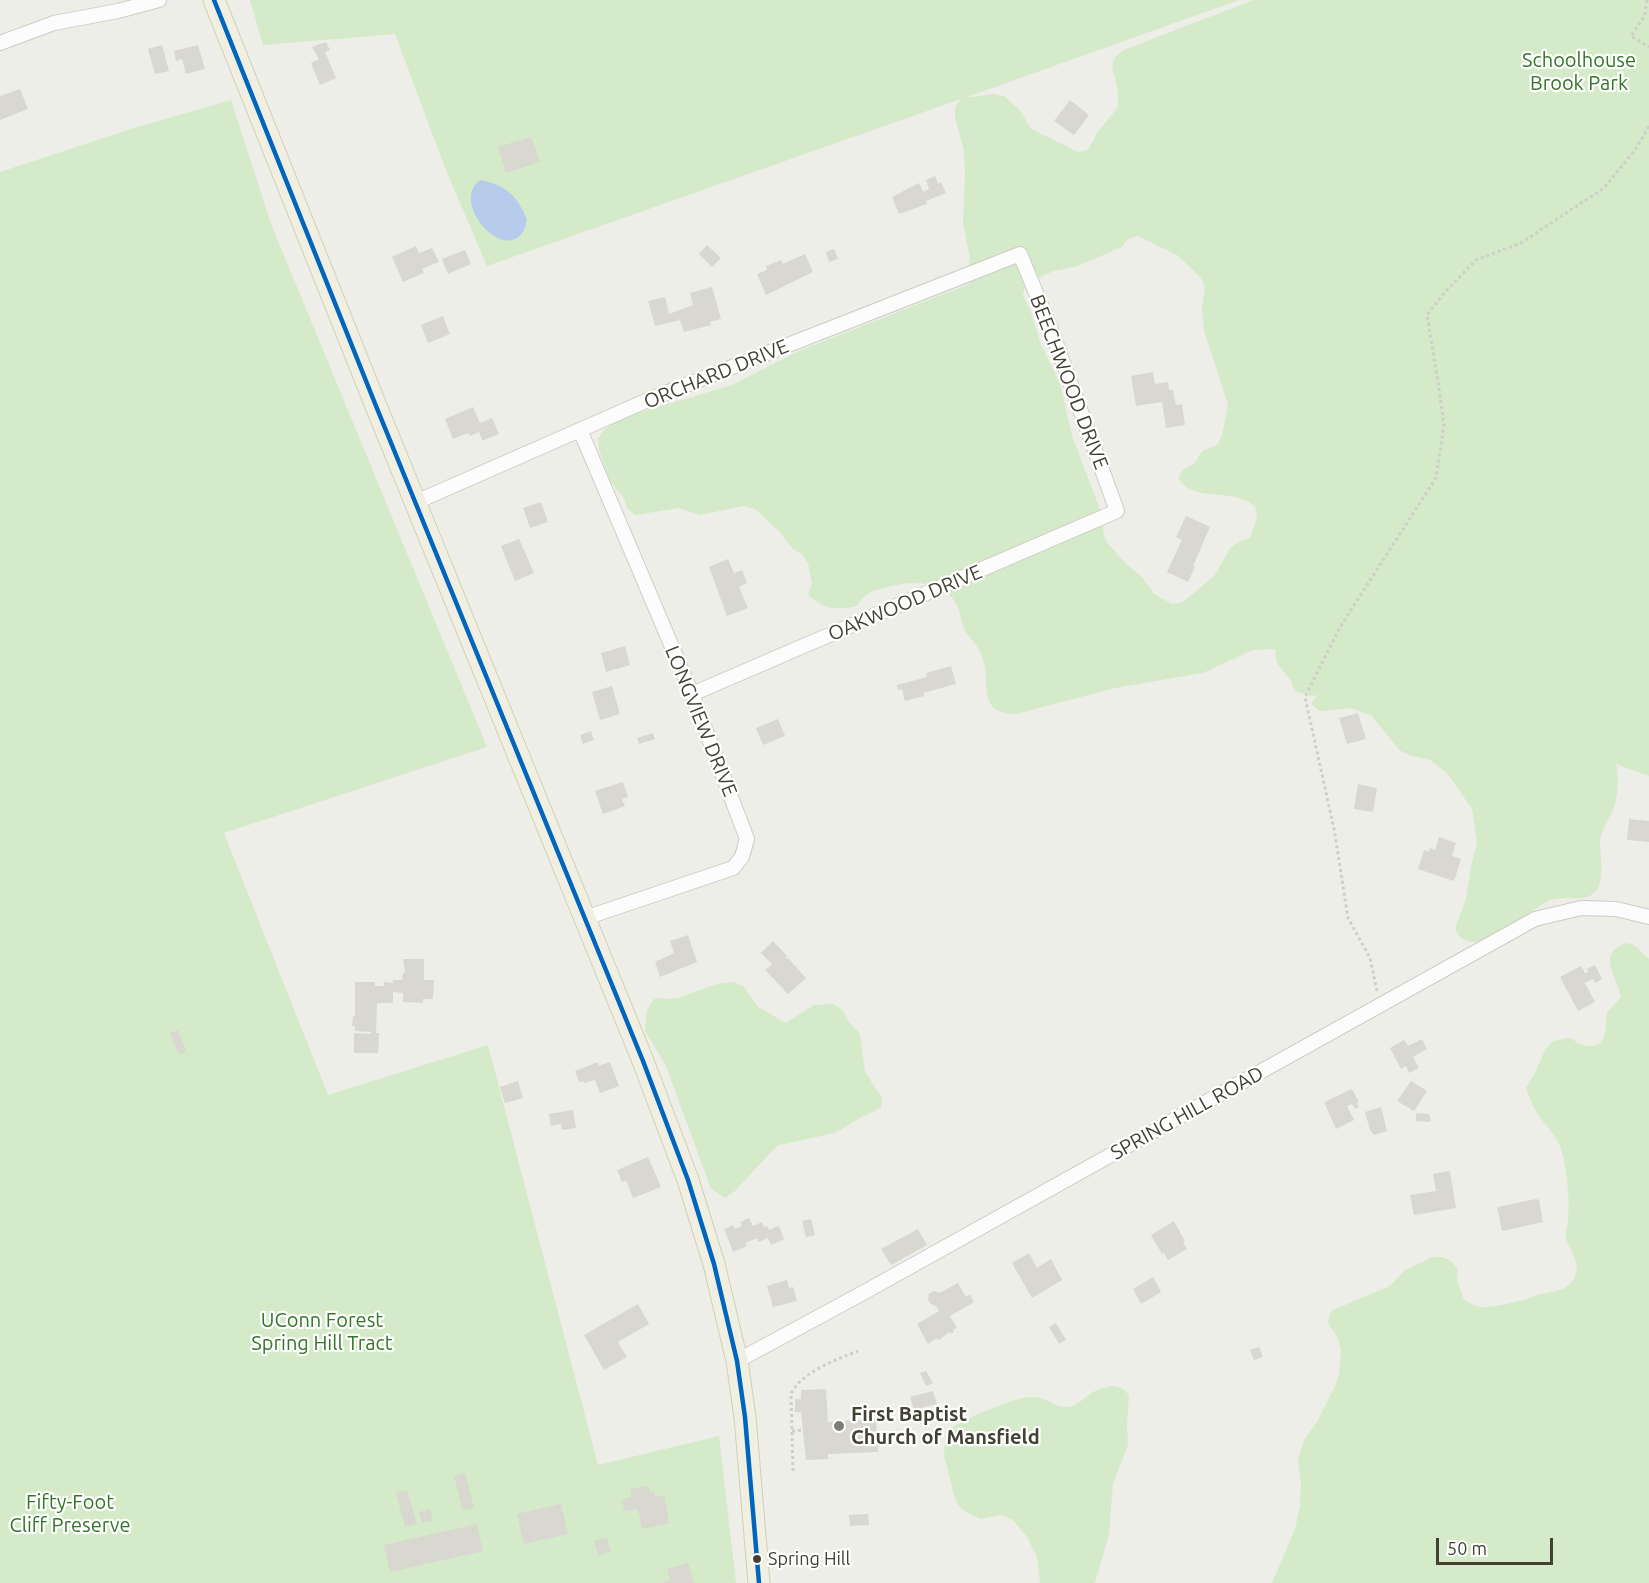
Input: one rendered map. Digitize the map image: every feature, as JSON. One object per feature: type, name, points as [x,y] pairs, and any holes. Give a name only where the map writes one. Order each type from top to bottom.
[{"type":"main road","points":[[213,0],[643,1061],[688,1180],[714,1264],[737,1360],[745,1417],[759,1583]]},
{"type":"street","points":[[0,43],[54,23],[118,11],[159,0]]},
{"type":"street","name":"ORCHARD DRIVE","points":[[416,502],[648,400],[1020,254]]},
{"type":"street","name":"BEECHWOOD DRIVE","points":[[1020,254],[1052,332],[1118,511]]},
{"type":"street","name":"LONGVIEW DRIVE","points":[[580,430],[692,694],[747,839],[742,857],[732,868],[585,918]]},
{"type":"street","name":"OAKWOOD DRIVE","points":[[692,694],[1118,511]]},
{"type":"street","name":"SPRING HILL ROAD","points":[[737,1360],[1535,920],[1581,908],[1617,909],[1649,917]]},
{"type":"path","points":[[1647,0],[1645,15],[1631,36],[1649,47]]},
{"type":"path","points":[[1380,1006],[1370,958],[1348,918],[1334,829],[1305,697],[1340,627],[1436,478],[1444,426],[1427,315],[1445,292],[1476,260],[1521,243],[1604,188],[1635,150],[1649,126]]},
{"type":"path","points":[[793,1471],[791,1394],[794,1386],[832,1361],[858,1351]]},
{"type":"path","points":[[792,1431],[802,1430]]},
{"type":"green space","name":"Schoolhouse Brook Park","points":[[250,0],[1239,0],[964,98],[994,94],[1004,96],[1020,110],[1031,129],[1078,152],[1088,150],[1098,132],[1118,107],[1117,87],[1112,65],[1119,53],[1254,0],[1649,0],[1649,776],[1616,764],[1617,795],[1615,805],[1600,838],[1602,869],[1600,882],[1595,892],[1586,897],[1551,900],[1487,939],[1474,942],[1463,939],[1455,928],[1466,899],[1477,843],[1472,809],[1447,773],[1430,760],[1399,750],[1372,716],[1352,708],[1319,711],[1311,704],[1317,695],[1311,696],[1295,691],[1291,681],[1277,663],[1275,649],[1253,650],[1203,673],[1115,688],[1016,714],[1003,712],[995,709],[990,703],[983,659],[964,629],[957,605],[946,592],[939,588],[922,583],[896,585],[869,593],[857,606],[831,608],[819,603],[808,594],[812,584],[808,563],[802,554],[793,549],[779,531],[755,509],[744,506],[700,515],[679,508],[635,515],[627,508],[624,498],[610,481],[599,450],[598,439],[604,430],[621,418],[732,385],[799,351],[969,284],[970,258],[963,223],[964,151],[955,117],[955,107],[961,99],[487,266],[445,168],[395,34],[263,45]],"holes":[[[1138,236],[1177,255],[1201,278],[1205,287],[1202,309],[1204,330],[1228,405],[1222,436],[1217,445],[1202,451],[1194,464],[1184,469],[1178,478],[1184,485],[1199,492],[1246,500],[1255,506],[1257,518],[1250,538],[1231,547],[1215,575],[1183,602],[1172,604],[1154,594],[1142,577],[1126,564],[1105,540],[1100,509],[1072,436],[1060,383],[1041,345],[1030,309],[1023,295],[1025,285],[1053,271],[1075,267],[1122,247],[1128,239]]]},
{"type":"green space","name":"UConn Forest Spring Hill Tract","points":[[231,100],[271,224],[487,747],[224,833],[328,1095],[488,1045],[598,1465],[719,1436],[736,1583],[0,1583],[0,172],[134,128]]},
{"type":"green space","points":[[1626,943],[1635,946],[1649,959],[1649,1583],[1272,1583],[1295,1529],[1300,1506],[1301,1482],[1298,1460],[1304,1440],[1317,1422],[1339,1374],[1341,1352],[1339,1341],[1328,1322],[1331,1311],[1390,1286],[1405,1270],[1433,1257],[1443,1257],[1452,1262],[1458,1270],[1457,1280],[1464,1300],[1480,1307],[1506,1304],[1559,1290],[1568,1286],[1575,1277],[1576,1261],[1566,1238],[1569,1212],[1562,1151],[1556,1138],[1539,1116],[1526,1088],[1547,1047],[1556,1041],[1571,1038],[1585,1046],[1600,1044],[1605,1035],[1607,1013],[1621,997],[1610,959],[1617,948]]},
{"type":"green space","points":[[734,982],[743,986],[758,1007],[786,1023],[814,1005],[832,1004],[842,1009],[849,1022],[860,1034],[865,1072],[882,1098],[881,1108],[835,1133],[779,1145],[735,1191],[725,1198],[711,1189],[666,1066],[645,1031],[647,1010],[653,1000],[678,998],[717,984]]},
{"type":"green space","points":[[1112,1386],[1122,1388],[1129,1395],[1128,1445],[1113,1483],[1109,1534],[1095,1583],[1040,1583],[1037,1557],[1027,1537],[1012,1519],[1001,1515],[980,1519],[961,1509],[955,1499],[944,1455],[946,1432],[976,1415],[1017,1400],[1036,1397],[1058,1406],[1070,1407],[1095,1391]]},
{"type":"water","points":[[481,180],[498,185],[510,193],[523,211],[527,220],[525,229],[513,240],[502,240],[491,234],[474,213],[471,200],[473,189]]},
{"type":"building","points":[[326,42],[330,50],[325,52],[336,78],[320,85],[311,63],[319,59],[312,47]]},
{"type":"building","points":[[162,45],[169,71],[155,74],[148,49]]},
{"type":"building","points":[[198,45],[205,69],[186,74],[182,59],[176,61],[174,51]]},
{"type":"building","points":[[20,89],[28,109],[0,120],[0,96]]},
{"type":"building","points":[[1070,100],[1089,115],[1074,135],[1054,121]]},
{"type":"building","points":[[531,137],[540,162],[506,173],[498,147]]},
{"type":"building","points":[[935,176],[938,184],[941,182],[946,193],[926,201],[927,204],[899,214],[892,197],[919,183],[923,192],[929,189],[926,180]]},
{"type":"building","points":[[707,245],[721,258],[712,267],[699,254]]},
{"type":"building","points":[[416,246],[419,253],[432,248],[439,262],[422,269],[424,273],[403,282],[392,257]]},
{"type":"building","points":[[834,249],[838,259],[829,262],[826,252]]},
{"type":"building","points":[[465,250],[471,264],[448,274],[442,259]]},
{"type":"building","points":[[805,254],[813,272],[766,295],[757,274],[767,270],[766,266],[781,260],[783,264]]},
{"type":"building","points":[[712,287],[721,319],[710,322],[711,325],[684,332],[680,320],[655,326],[648,301],[665,297],[669,314],[693,305],[690,293]]},
{"type":"building","points":[[443,316],[450,334],[428,343],[421,325]]},
{"type":"building","points":[[1153,372],[1155,384],[1168,382],[1169,390],[1173,390],[1176,405],[1182,404],[1185,425],[1166,428],[1162,402],[1136,406],[1131,376]]},
{"type":"building","points":[[473,407],[480,423],[492,418],[499,434],[482,440],[479,432],[470,436],[468,433],[453,439],[445,419]]},
{"type":"building","points":[[541,502],[548,522],[530,528],[523,508]]},
{"type":"building","points":[[1186,516],[1210,527],[1188,582],[1167,572],[1182,540],[1176,537]]},
{"type":"building","points":[[519,539],[534,573],[515,581],[501,546]]},
{"type":"building","points":[[728,559],[734,573],[742,570],[747,583],[739,587],[748,608],[727,616],[709,567]]},
{"type":"building","points":[[625,646],[630,665],[606,672],[601,653]]},
{"type":"building","points":[[951,666],[956,684],[923,693],[924,696],[905,701],[902,689],[898,690],[897,685],[927,677],[926,673]]},
{"type":"building","points":[[612,686],[620,714],[600,720],[592,692]]},
{"type":"building","points":[[1358,713],[1366,739],[1347,744],[1339,718]]},
{"type":"building","points":[[778,719],[785,736],[763,745],[756,728]]},
{"type":"building","points":[[591,731],[594,740],[583,744],[580,735]]},
{"type":"building","points":[[653,733],[655,739],[639,744],[637,738]]},
{"type":"building","points":[[623,782],[628,797],[622,799],[625,806],[603,814],[595,791]]},
{"type":"building","points":[[1358,784],[1377,788],[1373,812],[1354,809]]},
{"type":"building","points":[[1629,819],[1649,821],[1649,842],[1627,840]]},
{"type":"building","points":[[1439,837],[1456,843],[1452,856],[1461,859],[1454,881],[1418,869],[1424,850],[1429,852],[1430,848],[1435,850]]},
{"type":"building","points":[[688,935],[697,962],[660,977],[655,962],[674,953],[670,941]]},
{"type":"building","points":[[773,941],[787,956],[785,958],[789,959],[806,978],[788,994],[765,970],[772,964],[761,953]]},
{"type":"building","points":[[403,959],[424,959],[424,980],[434,980],[433,999],[423,999],[423,1003],[403,1002],[403,993],[393,992],[393,1003],[377,1003],[378,1053],[354,1053],[354,1033],[371,1034],[371,1032],[355,1031],[355,1026],[352,1026],[353,1016],[355,1016],[355,982],[375,982],[375,986],[384,986],[384,982],[393,983],[393,980],[402,980],[403,973],[405,973]]},
{"type":"building","points":[[1595,965],[1602,979],[1595,983],[1593,979],[1585,983],[1595,1002],[1578,1011],[1560,977],[1581,966],[1585,973],[1588,972],[1587,969]]},
{"type":"building","points":[[178,1030],[186,1052],[179,1055],[170,1033]]},
{"type":"building","points":[[1422,1039],[1427,1049],[1413,1057],[1419,1068],[1409,1073],[1406,1066],[1401,1069],[1390,1048],[1404,1040],[1408,1046]]},
{"type":"building","points":[[598,1062],[599,1066],[610,1062],[619,1086],[600,1093],[595,1080],[579,1082],[575,1071]]},
{"type":"building","points":[[518,1081],[523,1098],[505,1103],[500,1087]]},
{"type":"building","points":[[1411,1081],[1427,1091],[1414,1111],[1397,1101]]},
{"type":"building","points":[[1352,1089],[1359,1102],[1357,1103],[1359,1107],[1355,1109],[1352,1104],[1347,1106],[1354,1120],[1336,1129],[1324,1102]]},
{"type":"building","points":[[1381,1107],[1387,1131],[1374,1135],[1370,1130],[1365,1112]]},
{"type":"building","points":[[573,1110],[576,1128],[562,1130],[561,1124],[551,1126],[549,1114]]},
{"type":"building","points":[[1416,1113],[1429,1114],[1431,1122],[1416,1121]]},
{"type":"building","points":[[648,1157],[661,1187],[633,1198],[626,1180],[622,1182],[617,1170]]},
{"type":"building","points":[[1450,1171],[1456,1208],[1414,1215],[1410,1195],[1436,1191],[1433,1174]]},
{"type":"building","points":[[1539,1200],[1543,1222],[1502,1231],[1497,1207]]},
{"type":"building","points":[[749,1218],[753,1226],[762,1222],[769,1230],[779,1226],[784,1239],[771,1245],[768,1238],[758,1242],[757,1238],[745,1243],[747,1246],[733,1252],[724,1229],[733,1225],[735,1229],[742,1226],[740,1222]]},
{"type":"building","points":[[811,1219],[815,1235],[806,1237],[802,1221]]},
{"type":"building","points":[[1174,1221],[1187,1249],[1168,1260],[1151,1235]]},
{"type":"building","points":[[918,1229],[927,1245],[891,1265],[881,1249]]},
{"type":"building","points":[[1029,1253],[1037,1268],[1051,1259],[1062,1280],[1032,1298],[1012,1263]]},
{"type":"building","points":[[1153,1277],[1161,1292],[1141,1304],[1133,1289]]},
{"type":"building","points":[[787,1280],[789,1288],[793,1287],[797,1301],[773,1307],[767,1286]]},
{"type":"building","points":[[958,1283],[966,1297],[970,1294],[974,1302],[950,1316],[957,1328],[953,1330],[954,1332],[950,1334],[949,1332],[939,1340],[937,1338],[928,1344],[917,1324],[939,1311],[928,1300],[929,1294],[934,1291],[940,1293]]},
{"type":"building","points":[[638,1304],[649,1324],[618,1342],[627,1357],[604,1370],[584,1335]]},
{"type":"building","points":[[1056,1323],[1066,1340],[1059,1344],[1049,1327]]},
{"type":"building","points":[[1259,1347],[1263,1357],[1254,1360],[1250,1350]]},
{"type":"building","points":[[926,1371],[933,1383],[926,1386],[920,1373]]},
{"type":"building","name":"First Baptist Church of Mansfield","points":[[826,1389],[828,1422],[876,1419],[878,1452],[828,1454],[828,1459],[806,1460],[801,1412],[795,1412],[795,1399],[801,1399],[801,1390]]},
{"type":"building","points":[[933,1391],[937,1404],[914,1410],[910,1397]]},
{"type":"building","points":[[465,1473],[474,1508],[463,1510],[454,1476]]},
{"type":"building","points":[[649,1486],[650,1492],[654,1492],[655,1497],[664,1495],[669,1523],[642,1529],[638,1509],[624,1511],[622,1499],[632,1497],[630,1489]]},
{"type":"building","points":[[407,1490],[417,1524],[405,1527],[396,1493]]},
{"type":"building","points":[[561,1504],[568,1534],[524,1544],[517,1514]]},
{"type":"building","points":[[430,1509],[433,1521],[422,1523],[419,1512]]},
{"type":"building","points":[[868,1514],[869,1525],[850,1526],[849,1515]]},
{"type":"building","points":[[477,1524],[483,1551],[390,1572],[384,1545]]},
{"type":"building","points":[[607,1538],[611,1552],[598,1556],[594,1541]]},
{"type":"building","points":[[688,1563],[694,1583],[662,1583],[670,1580],[667,1569]]},
{"type":"transit line","points":[[214,0],[376,406],[643,1061],[688,1180],[714,1264],[737,1361],[745,1417],[759,1583]]},
{"type":"place","name":"First Baptist Church of Mansfield","points":[[839,1426]]},
{"type":"place","name":"Spring Hill","points":[[757,1559]]},
{"type":"park label","name":"Fifty-Foot Cliff Preserve","points":[[70,1514]]}]
